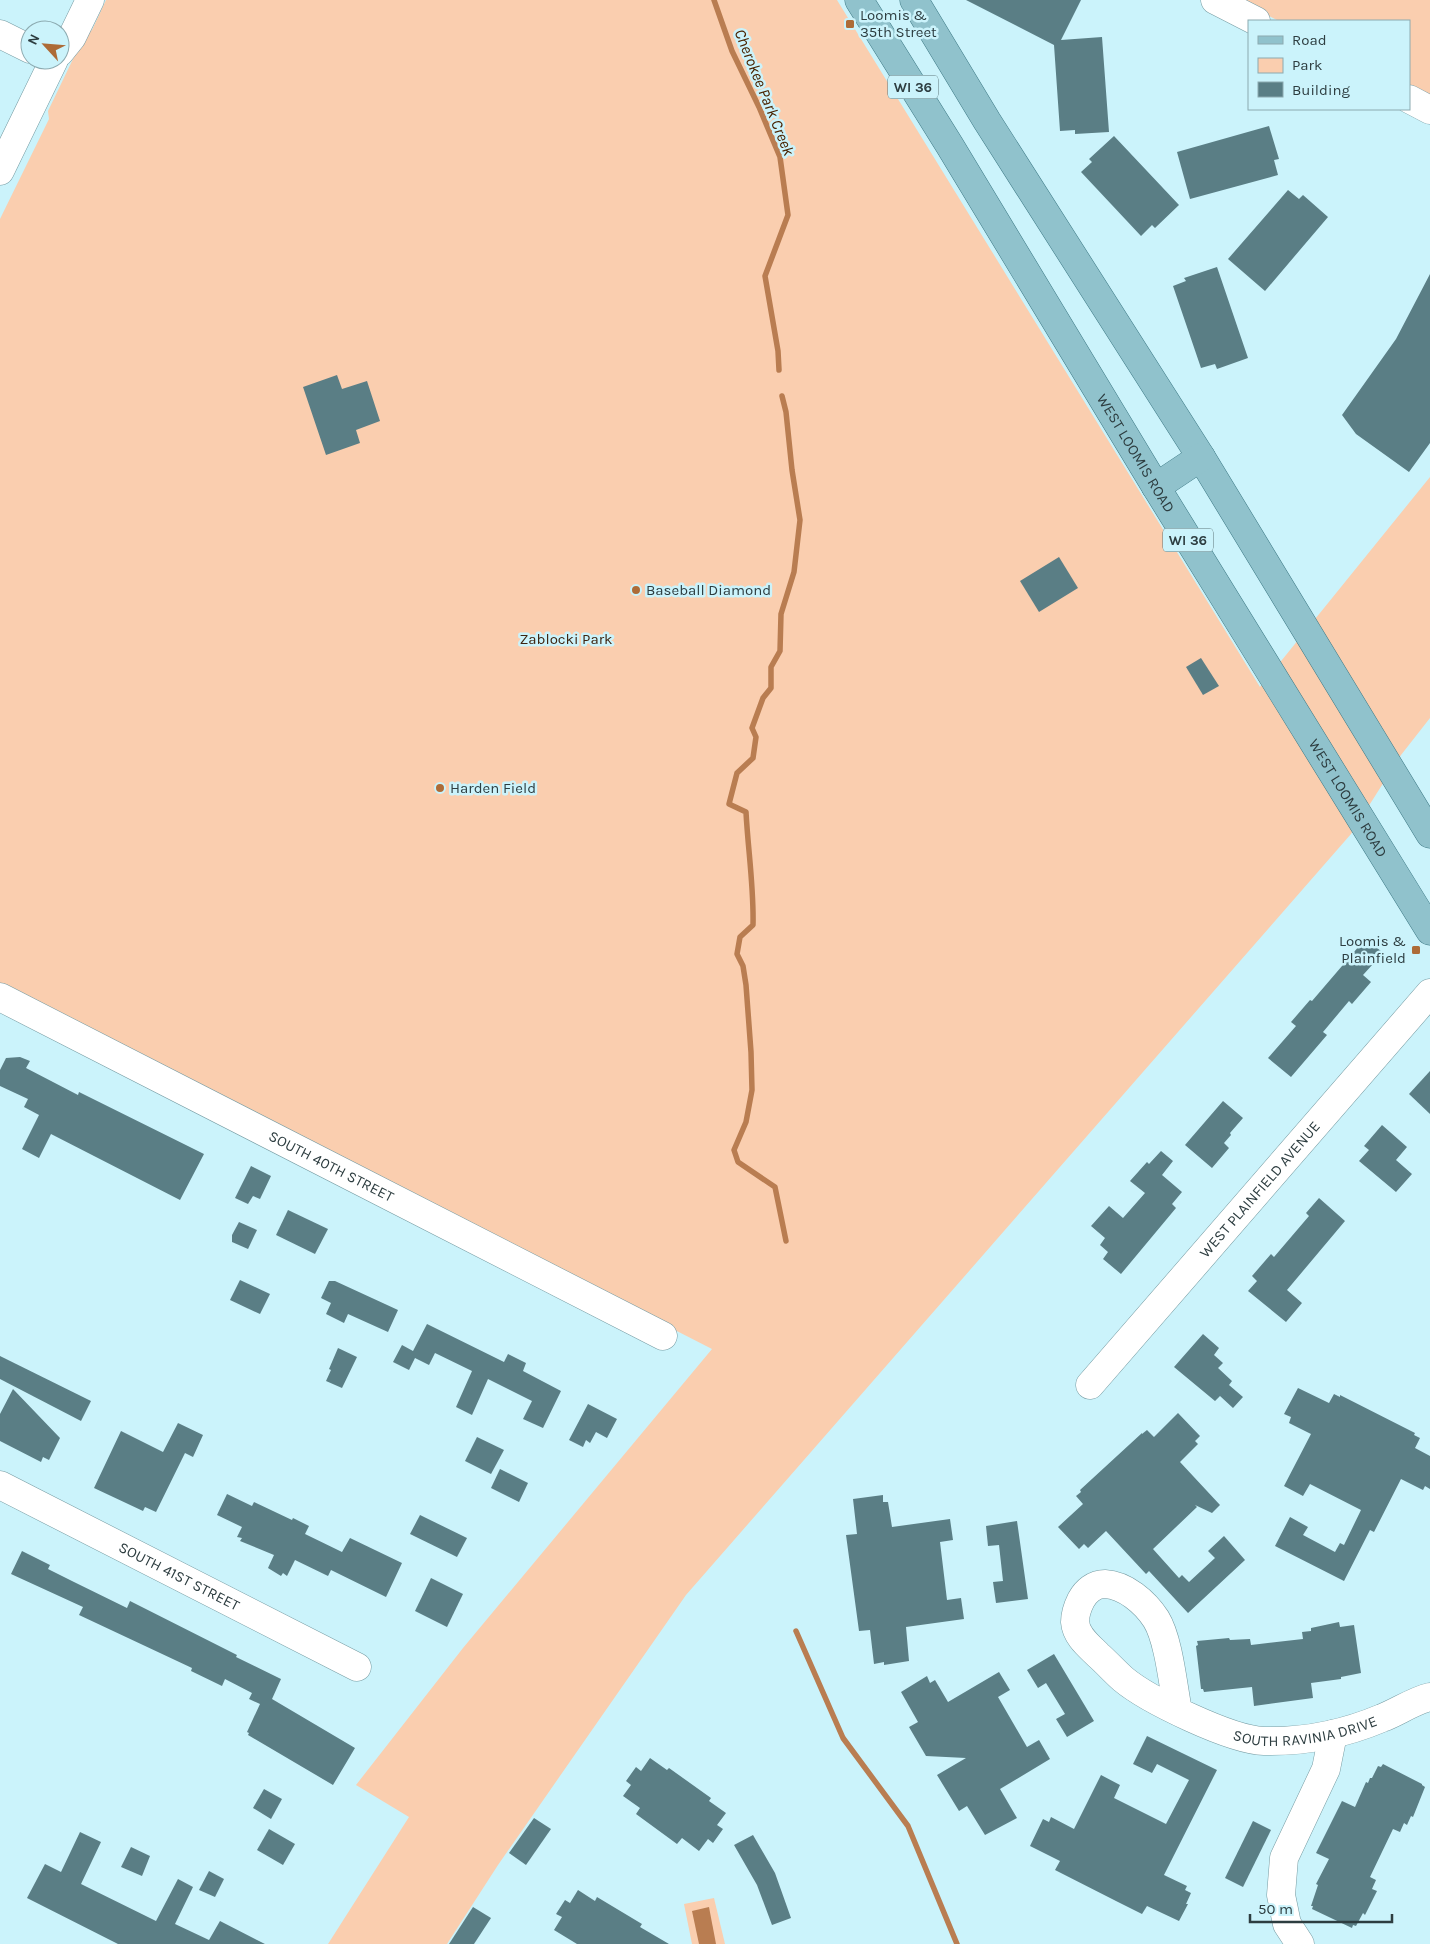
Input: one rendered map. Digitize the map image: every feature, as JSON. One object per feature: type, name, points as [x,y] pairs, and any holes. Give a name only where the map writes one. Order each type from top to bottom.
[{"type":"main road","name":"WEST LOOMIS ROAD","points":[[859,0],[1430,931]]},
{"type":"main road","name":"WI 36","points":[[914,1],[987,121],[1201,457],[1430,834]]},
{"type":"main road","points":[[1156,487],[1201,457]]},
{"type":"street","points":[[66,20],[75,0]]},
{"type":"street","points":[[70,40],[90,0]]},
{"type":"street","points":[[1215,0],[1254,20]]},
{"type":"street","points":[[0,34],[20,44]]},
{"type":"street","points":[[0,171],[49,70]]},
{"type":"street","points":[[1410,100],[1430,110]]},
{"type":"street","name":"WEST PLAINFIELD AVENUE","points":[[1090,1385],[1430,993]]},
{"type":"street","name":"SOUTH 40TH STREET","points":[[0,997],[663,1336]]},
{"type":"street","name":"SOUTH 41ST STREET","points":[[0,1485],[357,1667]]},
{"type":"street","name":"SOUTH RAVINIA DRIVE","points":[[1178,1711],[1165,1644],[1156,1620],[1139,1600],[1114,1585],[1098,1584],[1086,1592],[1078,1605],[1075,1622],[1082,1639],[1124,1679],[1147,1696],[1178,1711],[1232,1735],[1262,1741],[1303,1740],[1364,1725],[1430,1697]]},
{"type":"street","points":[[1300,1944],[1287,1924],[1281,1895],[1284,1858],[1326,1769],[1333,1734]]},
{"type":"green space","name":"Zablocki Park","points":[[106,0],[837,0],[1260,687],[1430,477],[1430,718],[1401,755],[1351,834],[686,1595],[498,1865],[447,1944],[328,1944],[409,1817],[356,1785],[463,1648],[712,1349],[0,985],[0,219],[49,119],[48,111],[68,70],[70,70],[70,65],[85,34],[92,30]]},
{"type":"green space","points":[[1237,0],[1430,0],[1430,98],[1410,88],[1410,20],[1277,20]]},
{"type":"green space","points":[[714,1898],[725,1944],[692,1944],[684,1904]]},
{"type":"shaded area","points":[[709,1907],[716,1944],[699,1944],[692,1911]]},
{"type":"building","points":[[966,0],[1081,0],[1061,40],[1102,37],[1109,132],[1075,134],[1075,130],[1060,131],[1054,45]]},
{"type":"building","points":[[1269,126],[1279,159],[1274,160],[1278,175],[1190,199],[1177,152]]},
{"type":"building","points":[[1114,136],[1179,205],[1155,228],[1152,225],[1141,236],[1081,172],[1092,162],[1089,159]]},
{"type":"building","points":[[1288,190],[1299,199],[1303,195],[1328,217],[1265,291],[1228,259]]},
{"type":"building","points":[[1217,267],[1248,358],[1217,369],[1215,364],[1201,368],[1173,286],[1186,281],[1184,278]]},
{"type":"building","points":[[1430,274],[1430,443],[1409,472],[1356,434],[1342,415],[1396,339]]},
{"type":"building","points":[[337,375],[342,389],[367,381],[380,421],[356,430],[360,443],[326,455],[303,387]]},
{"type":"building","points":[[1059,557],[1078,588],[1039,612],[1020,581]]},
{"type":"building","points":[[1201,658],[1219,686],[1203,695],[1186,667]]},
{"type":"building","points":[[1366,938],[1383,953],[1363,975],[1371,982],[1352,1004],[1349,1001],[1323,1032],[1327,1035],[1291,1077],[1268,1058],[1296,1026],[1291,1022],[1310,1000],[1312,1001]]},
{"type":"building","points":[[20,1057],[30,1061],[26,1068],[78,1095],[79,1092],[204,1154],[180,1200],[51,1134],[39,1158],[22,1149],[39,1115],[24,1107],[28,1099],[0,1086],[0,1070],[6,1058]]},
{"type":"building","points":[[1430,1071],[1430,1114],[1409,1094]]},
{"type":"building","points":[[1223,1101],[1243,1118],[1224,1143],[1229,1148],[1212,1168],[1185,1145]]},
{"type":"building","points":[[1382,1125],[1407,1147],[1396,1160],[1412,1174],[1396,1192],[1359,1161],[1369,1150],[1364,1146]]},
{"type":"building","points":[[1161,1151],[1173,1161],[1162,1175],[1182,1192],[1172,1204],[1176,1208],[1121,1274],[1103,1259],[1108,1252],[1100,1245],[1105,1238],[1091,1226],[1109,1206],[1123,1218],[1145,1193],[1130,1181],[1147,1162],[1149,1164]]},
{"type":"building","points":[[251,1166],[271,1176],[260,1199],[253,1196],[248,1204],[235,1198]]},
{"type":"building","points":[[1319,1198],[1345,1221],[1287,1290],[1302,1303],[1286,1322],[1248,1291],[1257,1281],[1252,1276],[1271,1254],[1274,1257],[1309,1216],[1306,1213]]},
{"type":"building","points":[[288,1210],[328,1229],[315,1254],[276,1235]]},
{"type":"building","points":[[239,1222],[257,1230],[248,1249],[232,1242],[232,1235]]},
{"type":"building","points":[[240,1280],[270,1294],[260,1314],[230,1300]]},
{"type":"building","points":[[329,1281],[335,1281],[398,1310],[388,1332],[348,1314],[344,1323],[326,1314],[331,1303],[321,1298]]},
{"type":"building","points":[[427,1324],[504,1362],[508,1354],[526,1363],[523,1371],[561,1391],[543,1428],[523,1419],[532,1401],[488,1379],[472,1415],[456,1407],[472,1371],[435,1353],[429,1365],[415,1358],[409,1370],[393,1362],[402,1345],[413,1351]]},
{"type":"building","points":[[1203,1334],[1219,1348],[1214,1355],[1223,1363],[1218,1368],[1232,1381],[1229,1385],[1243,1397],[1233,1408],[1220,1396],[1215,1401],[1174,1367]]},
{"type":"building","points":[[338,1348],[357,1357],[342,1388],[326,1381]]},
{"type":"building","points":[[0,1356],[91,1401],[81,1421],[0,1379]]},
{"type":"building","points":[[1298,1388],[1329,1403],[1334,1394],[1340,1397],[1340,1395],[1415,1433],[1414,1435],[1420,1438],[1415,1448],[1430,1456],[1430,1489],[1425,1486],[1423,1490],[1401,1479],[1374,1532],[1370,1530],[1344,1581],[1275,1546],[1290,1517],[1308,1527],[1303,1535],[1335,1552],[1340,1543],[1344,1545],[1361,1510],[1310,1484],[1303,1496],[1284,1486],[1311,1434],[1289,1423],[1291,1417],[1284,1414]]},
{"type":"building","points":[[13,1389],[60,1438],[49,1460],[43,1457],[41,1462],[0,1441],[0,1414]]},
{"type":"building","points":[[588,1404],[617,1419],[607,1438],[596,1432],[590,1443],[586,1440],[583,1447],[569,1440]]},
{"type":"building","points":[[1178,1413],[1200,1436],[1195,1441],[1198,1444],[1180,1462],[1220,1505],[1212,1513],[1195,1505],[1197,1507],[1153,1549],[1179,1578],[1182,1575],[1189,1582],[1215,1558],[1208,1551],[1224,1536],[1245,1560],[1188,1613],[1149,1571],[1146,1574],[1106,1531],[1088,1548],[1084,1544],[1079,1549],[1058,1527],[1083,1504],[1076,1496],[1081,1492],[1080,1490],[1142,1433],[1147,1430],[1154,1437]]},
{"type":"building","points":[[178,1423],[203,1435],[193,1457],[185,1453],[156,1512],[145,1507],[143,1511],[94,1488],[121,1431],[163,1452]]},
{"type":"building","points":[[477,1437],[504,1450],[491,1474],[465,1461]]},
{"type":"building","points":[[500,1469],[528,1483],[519,1502],[491,1488]]},
{"type":"building","points":[[227,1494],[252,1506],[254,1502],[309,1526],[305,1534],[342,1552],[350,1538],[402,1563],[386,1597],[331,1570],[328,1576],[295,1560],[287,1576],[283,1573],[281,1576],[268,1568],[274,1555],[240,1541],[242,1538],[237,1537],[242,1527],[217,1515]]},
{"type":"building","points":[[883,1495],[883,1502],[888,1502],[892,1527],[950,1519],[953,1540],[940,1542],[947,1600],[961,1598],[964,1619],[906,1627],[909,1661],[884,1665],[884,1662],[874,1664],[870,1630],[859,1631],[846,1535],[857,1534],[853,1499]]},
{"type":"building","points":[[420,1515],[467,1538],[457,1557],[410,1534]]},
{"type":"building","points":[[1017,1521],[1028,1599],[996,1603],[993,1582],[1003,1581],[999,1545],[988,1546],[986,1526]]},
{"type":"building","points":[[22,1551],[50,1565],[48,1569],[74,1582],[127,1608],[130,1601],[281,1679],[272,1699],[355,1748],[333,1785],[248,1735],[249,1733],[247,1732],[260,1704],[249,1699],[252,1693],[225,1679],[222,1686],[191,1671],[192,1668],[79,1615],[83,1607],[11,1574]]},
{"type":"building","points":[[431,1578],[463,1594],[447,1627],[415,1611]]},
{"type":"building","points":[[1339,1622],[1340,1627],[1354,1625],[1361,1673],[1341,1677],[1341,1679],[1311,1683],[1313,1698],[1254,1706],[1252,1687],[1204,1692],[1201,1689],[1197,1641],[1229,1638],[1230,1640],[1250,1639],[1251,1645],[1303,1639],[1302,1632],[1311,1631],[1311,1628]]},
{"type":"building","points":[[1054,1654],[1094,1721],[1067,1737],[1056,1719],[1065,1714],[1046,1683],[1038,1688],[1027,1670]]},
{"type":"building","points":[[999,1672],[1010,1690],[998,1697],[1027,1747],[1039,1740],[1050,1759],[1000,1789],[1017,1818],[985,1835],[967,1806],[959,1811],[937,1775],[966,1758],[926,1756],[909,1727],[918,1722],[901,1692],[927,1676],[930,1683],[935,1680],[948,1702]]},
{"type":"building","points":[[1147,1736],[1217,1770],[1164,1875],[1187,1886],[1185,1890],[1191,1893],[1186,1904],[1188,1904],[1179,1921],[1147,1906],[1142,1914],[1116,1901],[1055,1870],[1060,1861],[1030,1846],[1043,1819],[1049,1822],[1051,1817],[1074,1829],[1101,1775],[1120,1785],[1114,1798],[1166,1824],[1189,1780],[1157,1764],[1152,1773],[1133,1764]]},
{"type":"building","points":[[650,1758],[667,1770],[669,1768],[711,1798],[709,1801],[726,1813],[717,1825],[723,1829],[713,1843],[708,1839],[699,1851],[682,1838],[677,1844],[636,1814],[640,1808],[623,1796],[631,1785],[626,1781],[636,1767],[641,1771]]},
{"type":"building","points":[[1383,1764],[1425,1787],[1413,1817],[1411,1816],[1407,1825],[1404,1823],[1400,1832],[1393,1829],[1370,1877],[1376,1880],[1372,1889],[1377,1891],[1365,1915],[1363,1913],[1356,1926],[1353,1925],[1352,1928],[1312,1909],[1313,1906],[1311,1906],[1318,1885],[1316,1884],[1329,1859],[1316,1853],[1342,1801],[1355,1807],[1366,1782],[1368,1783],[1370,1778],[1372,1778],[1378,1766],[1381,1767]]},
{"type":"building","points":[[264,1789],[282,1799],[271,1819],[253,1808]]},
{"type":"building","points":[[534,1818],[551,1829],[526,1865],[509,1853]]},
{"type":"building","points":[[1253,1821],[1271,1830],[1243,1887],[1225,1878]]},
{"type":"building","points":[[269,1829],[295,1844],[283,1865],[257,1850]]},
{"type":"building","points":[[80,1832],[101,1842],[81,1884],[156,1921],[178,1879],[193,1887],[175,1924],[209,1940],[220,1921],[265,1944],[118,1944],[27,1898],[45,1864],[61,1872]]},
{"type":"building","points":[[753,1835],[775,1873],[791,1918],[772,1925],[757,1885],[734,1845]]},
{"type":"building","points":[[131,1847],[150,1856],[142,1876],[121,1867]]},
{"type":"building","points":[[209,1871],[224,1879],[215,1897],[199,1890]]},
{"type":"building","points":[[578,1890],[595,1901],[597,1897],[642,1924],[640,1927],[669,1944],[577,1944],[554,1930],[562,1917],[556,1914],[565,1900],[570,1903]]},
{"type":"building","points":[[473,1907],[491,1918],[474,1944],[449,1944]]},
{"type":"waterway","name":"Cherokee Park Creek","points":[[714,0],[732,51],[780,157],[788,215],[765,276],[778,351],[779,370]]},
{"type":"waterway","name":"Cherokee Park Creek","points":[[782,396],[786,412],[792,470],[800,520],[794,572],[781,614],[780,651],[771,667],[771,688],[763,698],[752,728],[756,737],[753,758],[737,773],[729,804],[746,812],[753,911],[753,925],[740,937],[737,954],[743,966],[746,985],[752,1090],[746,1122],[734,1150],[738,1162],[775,1187],[786,1241]]},
{"type":"waterway","name":"Cherokee Park Creek","points":[[796,1631],[843,1738],[908,1826],[957,1944]]},
{"type":"place","name":"Loomis & 35th Street","points":[[850,24]]},
{"type":"place","name":"Baseball Diamond","points":[[636,590]]},
{"type":"place","name":"Harden Field","points":[[440,788]]},
{"type":"place","name":"Loomis & Plainfield","points":[[1416,950]]}]
